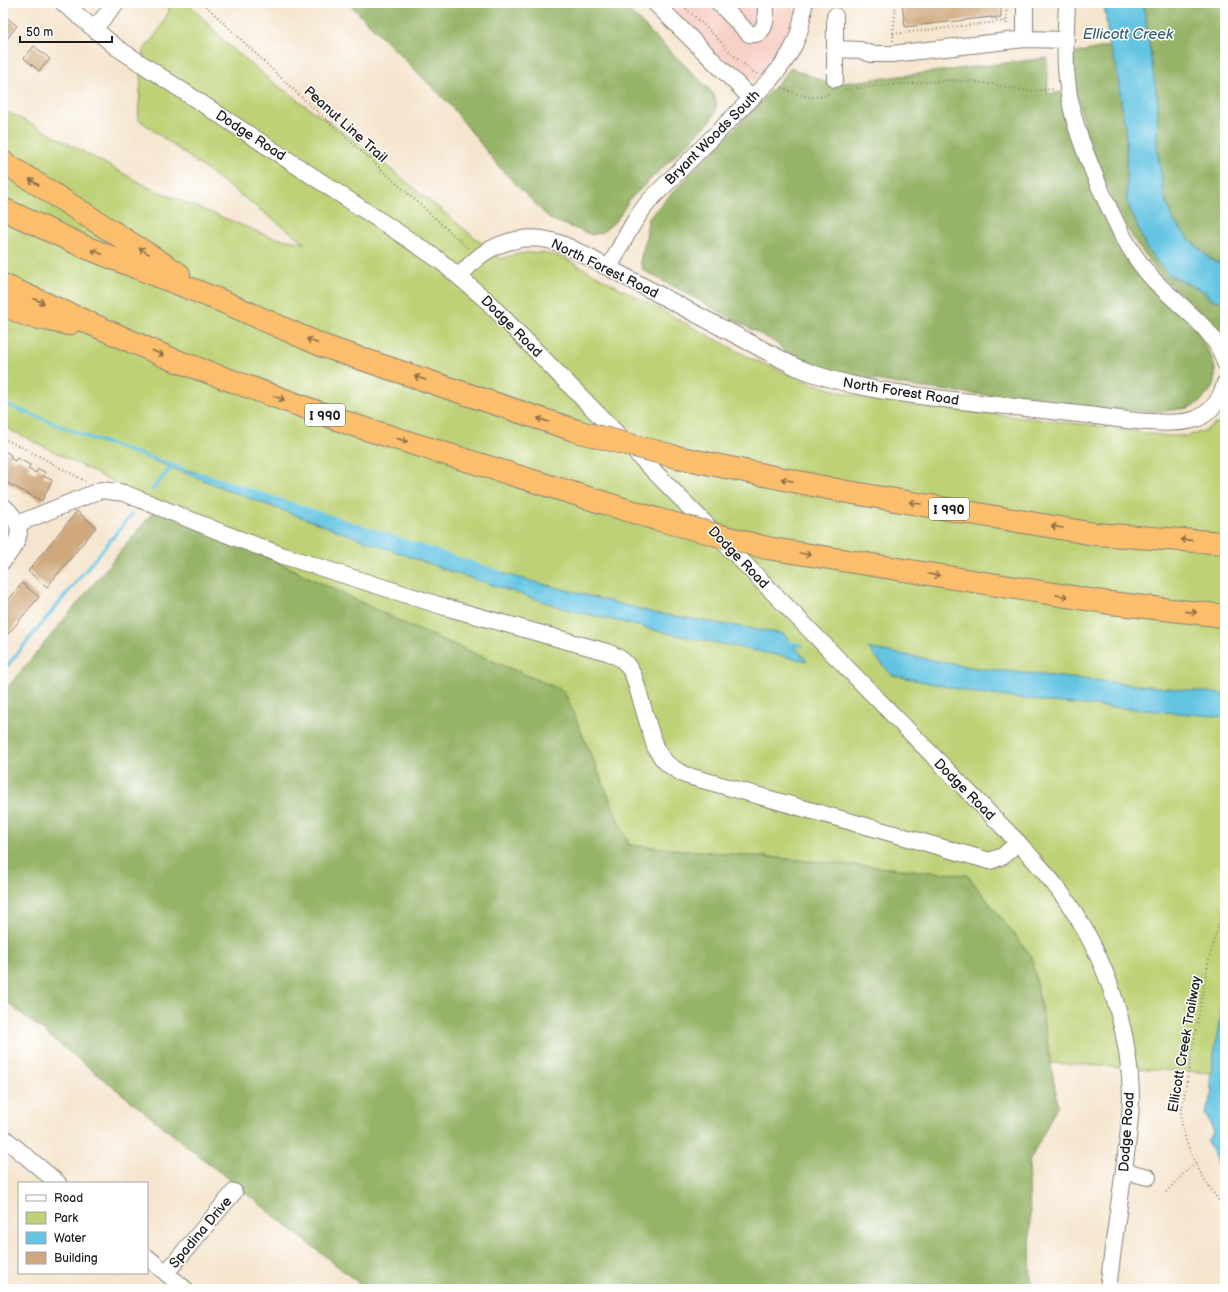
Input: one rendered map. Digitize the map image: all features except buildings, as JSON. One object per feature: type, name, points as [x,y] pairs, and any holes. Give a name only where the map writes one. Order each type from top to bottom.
[{"type":"highway","points":[[3,162],[224,302]]},
{"type":"highway","name":"I 990","points":[[3,209],[85,247],[224,302],[323,346],[580,432],[676,456],[842,491],[1095,534],[1225,543]]},
{"type":"highway","name":"I 990","points":[[3,285],[169,358],[356,426],[656,519],[767,548],[1110,603],[1225,616]]},
{"type":"highway","points":[[3,305],[29,316],[106,331]]},
{"type":"street","name":"Dodge Road","points":[[63,3],[116,47],[439,260],[486,300],[566,380],[1038,864],[1064,897],[1080,921],[1092,945],[1108,980],[1120,1018],[1128,1060],[1131,1094],[1129,1134],[1108,1289]]},
{"type":"street","points":[[94,29],[116,3]]},
{"type":"street","points":[[718,3],[749,34],[755,35],[760,32],[766,24],[766,3]]},
{"type":"street","name":"Bryant Woods South","points":[[610,268],[631,226],[643,208],[769,81],[782,65],[792,50],[800,30],[804,3]]},
{"type":"street","points":[[1025,39],[1026,3]]},
{"type":"street","points":[[1067,3],[1066,69],[1074,117],[1085,150],[1113,217],[1138,260],[1152,278],[1213,337],[1225,363]]},
{"type":"street","points":[[664,6],[751,98]]},
{"type":"street","points":[[835,16],[835,48],[838,86]]},
{"type":"street","points":[[835,48],[860,50],[877,54],[892,54],[1025,39],[1066,40]]},
{"type":"street","name":"North Forest Road","points":[[459,277],[478,257],[491,249],[509,242],[538,238],[547,239],[564,245],[610,268],[790,364],[816,375],[864,388],[914,395],[1023,408],[1172,422],[1196,419],[1207,413],[1218,400],[1225,383]]},
{"type":"street","points":[[17,524],[101,490],[124,494],[291,558],[445,607],[607,652],[620,658],[629,666],[634,677],[655,747],[661,757],[671,768],[685,775],[990,861],[1002,856],[1018,842]]},
{"type":"street","points":[[3,506],[11,512],[17,524],[19,535],[15,546],[3,561]]},
{"type":"street","points":[[3,1137],[57,1182]]},
{"type":"street","points":[[1124,1171],[1148,1177]]},
{"type":"street","name":"Spadina Drive","points":[[166,1273],[234,1192]]},
{"type":"street","points":[[148,1258],[185,1289]]},
{"type":"path","name":"Peanut Line Trail","points":[[203,3],[300,96],[478,257]]},
{"type":"path","points":[[680,3],[708,28],[746,67],[761,76]]},
{"type":"path","points":[[894,45],[893,34],[896,3]]},
{"type":"path","points":[[1006,3],[1006,27],[1012,26]]},
{"type":"path","points":[[893,34],[1006,21]]},
{"type":"path","points":[[777,84],[786,90],[806,96],[823,96],[838,86],[949,80],[972,81],[1029,91],[1068,88]]},
{"type":"path","points":[[3,438],[101,490]]},
{"type":"path","name":"Ellicott Creek Trailway","points":[[1225,897],[1208,963],[1181,1107],[1183,1131],[1196,1164],[1209,1186],[1225,1208]]},
{"type":"path","points":[[1166,1192],[1188,1169],[1196,1164]]},
{"type":"shaded area","points":[[667,3],[794,3],[794,21],[788,41],[776,60],[758,79],[747,79],[735,73]]},
{"type":"green space","points":[[168,3],[188,3],[226,43],[271,81],[361,145],[501,259],[517,254],[533,252],[564,258],[752,359],[812,383],[844,393],[912,405],[1106,427],[1167,436],[1195,434],[1204,431],[1215,424],[1225,425],[1225,992],[1211,1073],[1051,1063],[1032,957],[967,875],[629,845],[564,691],[412,627],[159,505],[3,426],[3,110],[36,126],[150,188],[271,237],[305,243],[138,119],[143,51],[159,30],[169,11]]},
{"type":"green space","points":[[348,3],[621,3],[713,93],[716,102],[716,109],[709,123],[629,200],[617,220],[603,232],[592,235],[550,219],[499,167],[451,106]]},
{"type":"green space","points":[[1143,3],[1225,3],[1225,266],[1212,260],[1190,240],[1173,220],[1164,195],[1157,146],[1158,104]]},
{"type":"green space","points":[[1109,46],[1116,64],[1126,135],[1127,202],[1148,251],[1168,274],[1206,292],[1211,300],[1225,301],[1225,333],[1195,308],[1161,276],[1138,246],[1119,215],[1088,141],[1076,93],[1071,54]]},
{"type":"green space","points":[[1047,58],[1048,94],[1061,92],[1101,207],[1198,332],[1213,360],[1215,377],[1213,385],[1210,391],[1200,402],[1188,408],[1158,412],[1103,409],[915,387],[847,375],[820,368],[785,354],[781,347],[773,341],[643,270],[640,261],[646,239],[648,218],[771,91],[791,68],[828,83],[843,83]]},
{"type":"green space","points":[[159,505],[412,627],[564,691],[629,845],[967,875],[1032,957],[1058,1104],[1029,1162],[1031,1289],[366,1289],[3,999],[3,693]]},
{"type":"water","name":"Ellicott Creek","points":[[1104,3],[1143,3],[1158,104],[1157,146],[1164,195],[1173,220],[1190,240],[1211,260],[1225,266],[1225,301],[1211,300],[1205,292],[1168,274],[1148,251],[1127,202],[1126,136],[1116,64],[1109,46]]},
{"type":"water","points":[[127,450],[497,572],[655,613],[784,634],[807,661],[667,633],[566,609],[452,572],[363,540],[238,494]]},
{"type":"water","points":[[868,648],[976,668],[1225,694],[1225,717],[1050,702],[976,693],[892,675]]},
{"type":"water","points":[[1225,985],[1225,1177],[1207,1142],[1214,1131],[1205,1114],[1212,1095],[1210,1080]]},
{"type":"waterway","points":[[3,403],[85,436],[184,469]]},
{"type":"waterway","points":[[152,490],[173,465]]},
{"type":"waterway","points":[[198,473],[502,573]]},
{"type":"waterway","points":[[3,671],[132,514]]},
{"type":"waterway","points":[[789,643],[802,646]]}]
